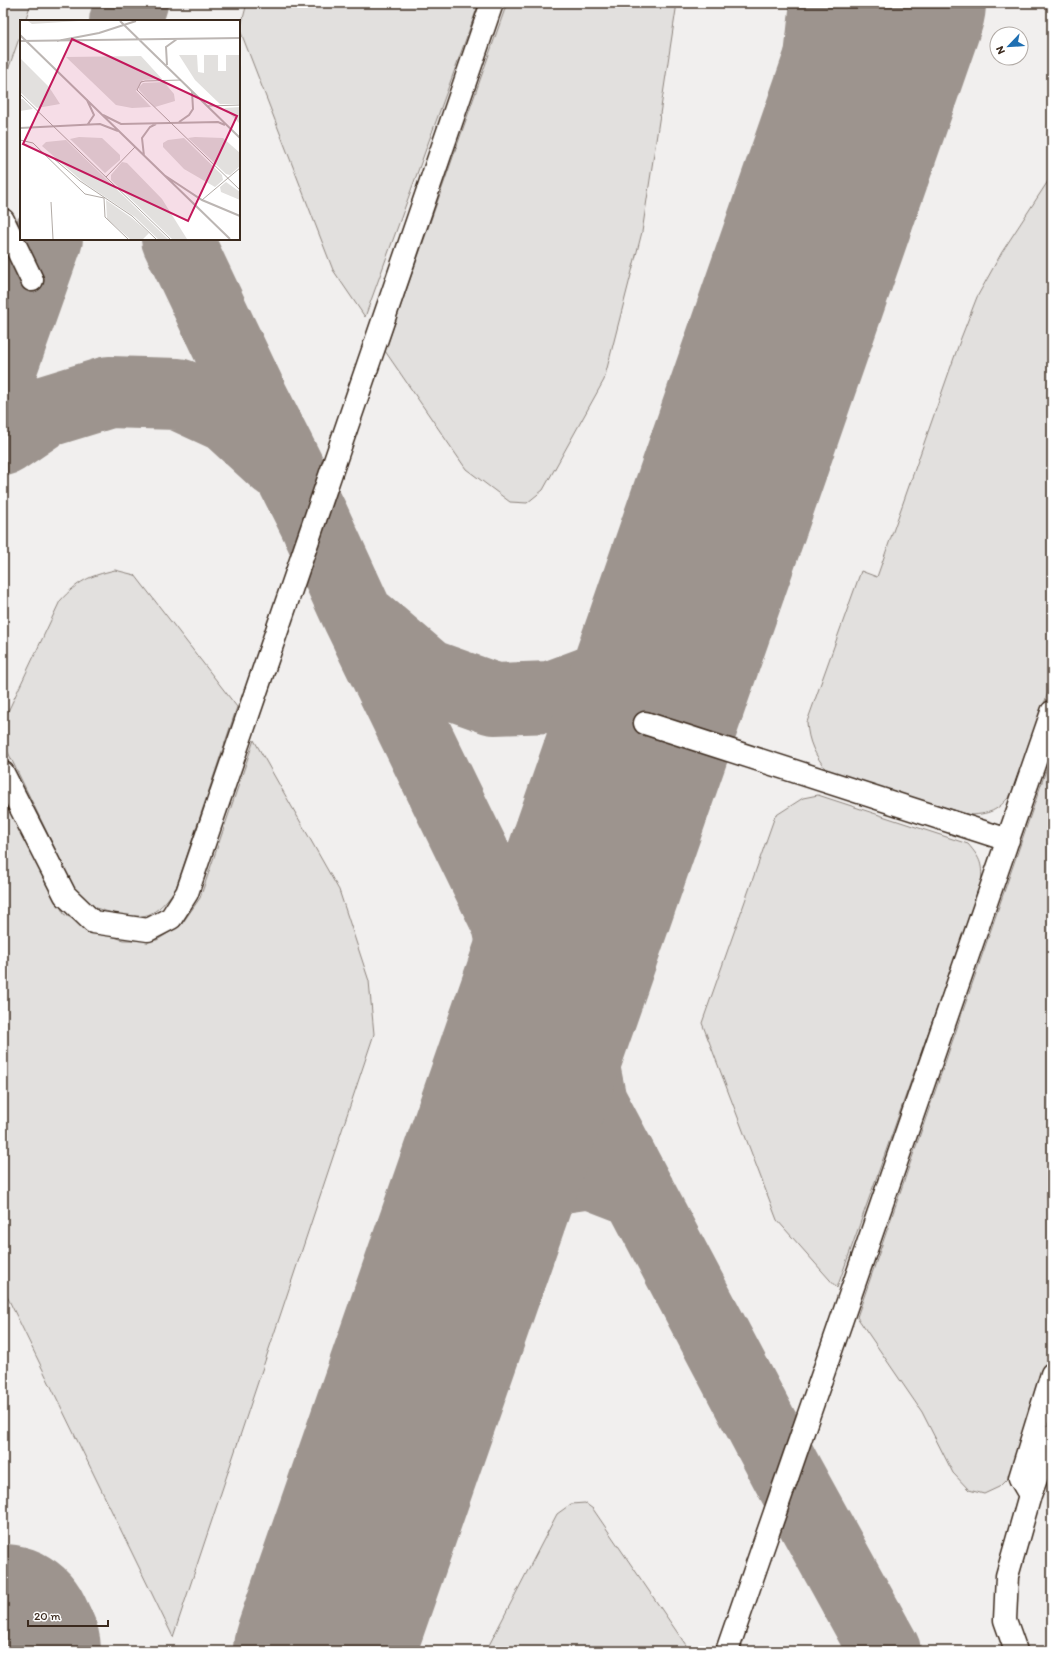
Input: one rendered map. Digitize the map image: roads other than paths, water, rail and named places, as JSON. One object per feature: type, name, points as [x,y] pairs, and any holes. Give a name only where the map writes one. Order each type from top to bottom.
[{"type":"lane","points":[[3,773],[65,895],[93,922],[148,930],[171,918],[187,893],[492,3]]},
{"type":"lane","points":[[3,220],[32,280]]},
{"type":"lane","points":[[727,1651],[1052,712]]},
{"type":"lane","points":[[646,723],[1008,840]]},
{"type":"lane","points":[[1030,1495],[1020,1478],[1052,1374]]},
{"type":"lane","points":[[1016,1651],[1005,1620],[1007,1576],[1030,1495],[1052,1436]]}]
